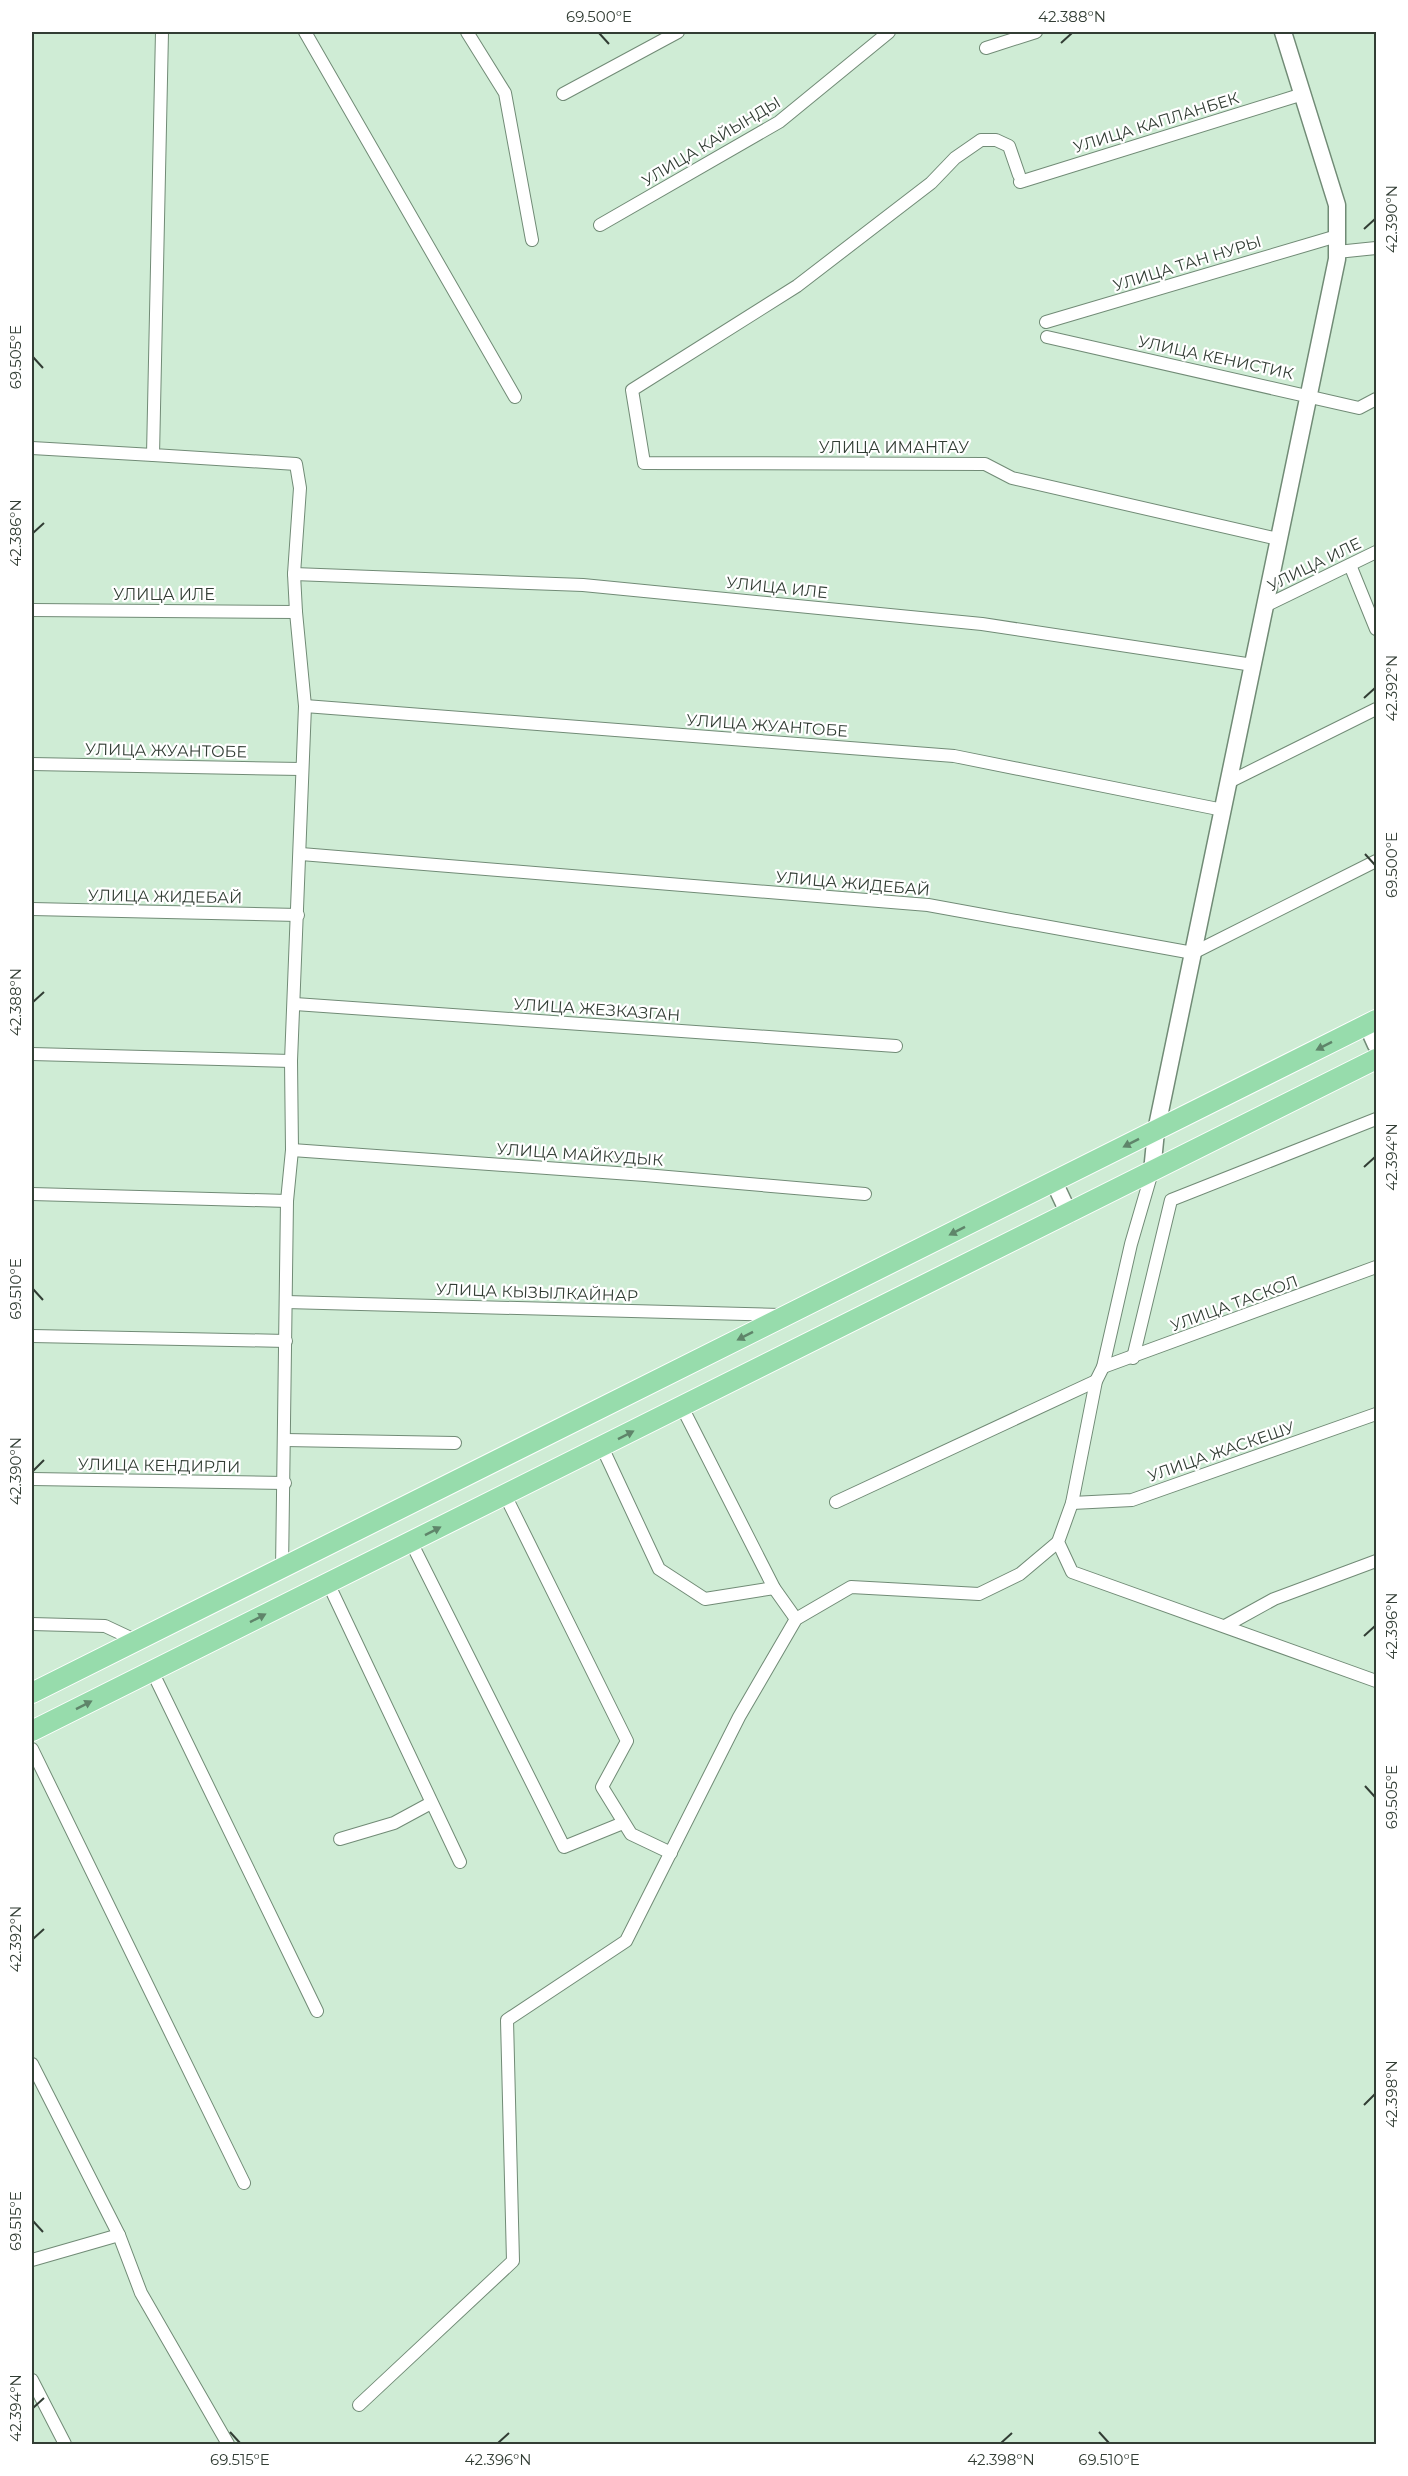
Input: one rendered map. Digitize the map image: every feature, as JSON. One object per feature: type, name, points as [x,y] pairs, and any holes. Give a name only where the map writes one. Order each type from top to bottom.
[{"type":"main road","points":[[32,1693],[1372,1022]]},
{"type":"main road","points":[[32,1731],[1377,1059]]},
{"type":"street","points":[[153,454],[162,32]]},
{"type":"street","points":[[304,32],[515,397]]},
{"type":"street","points":[[467,32],[505,93],[532,240]]},
{"type":"street","points":[[562,94],[678,32]]},
{"type":"street","name":"УЛИЦА КАЙЫНДЫ","points":[[600,225],[779,122],[889,32]]},
{"type":"street","points":[[986,48],[1036,32]]},
{"type":"street","points":[[359,2405],[513,2261],[507,2020],[626,1941],[739,1717],[796,1619],[851,1587],[980,1594],[1020,1574],[1058,1542],[1072,1503],[1096,1381],[1103,1367],[1131,1244],[1152,1172],[1156,1131],[1253,665],[1337,244],[1337,205],[1283,32]]},
{"type":"street","name":"УЛИЦА КАПЛАНБЕК","points":[[644,463],[632,390],[797,286],[932,183],[955,158],[981,140],[996,140],[1009,146],[1019,179],[1303,94]]},
{"type":"street","name":"УЛИЦА ТАН НУРЫ","points":[[1046,322],[1337,244],[1377,248]]},
{"type":"street","name":"УЛИЦА КЕНИСТИК","points":[[1047,337],[1307,394],[1359,408],[1377,399]]},
{"type":"street","points":[[32,448],[296,464],[300,488],[294,574],[305,706],[301,769],[301,854],[291,1061],[292,1150],[287,1201],[285,1483],[282,1569]]},
{"type":"street","name":"УЛИЦА ИМАНТАУ","points":[[644,463],[985,464],[1012,478],[1278,538]]},
{"type":"street","name":"УЛИЦА ИЛЕ","points":[[1265,606],[1377,552]]},
{"type":"street","points":[[1350,565],[1377,629]]},
{"type":"street","name":"УЛИЦА ИЛЕ","points":[[294,574],[619,588],[982,624],[1253,665]]},
{"type":"street","name":"УЛИЦА ИЛЕ","points":[[32,610],[296,612]]},
{"type":"street","name":"УЛИЦА ЖУАНТОБЕ","points":[[305,706],[954,756],[1223,810]]},
{"type":"street","points":[[1228,782],[1377,708]]},
{"type":"street","name":"УЛИЦА ЖУАНТОБЕ","points":[[32,764],[301,769]]},
{"type":"street","name":"УЛИЦА ЖИДЕБАЙ","points":[[301,854],[928,905],[1193,953]]},
{"type":"street","points":[[1193,953],[1377,861]]},
{"type":"street","name":"УЛИЦА ЖИДЕБАЙ","points":[[32,909],[298,915]]},
{"type":"street","name":"УЛИЦА ЖЕЗКАЗГАН","points":[[295,1004],[896,1046]]},
{"type":"street","points":[[1372,1022],[1377,1045]]},
{"type":"street","points":[[32,1054],[291,1061]]},
{"type":"street","points":[[1133,1358],[1171,1200],[1377,1119]]},
{"type":"street","name":"УЛИЦА МАЙКУДЫК","points":[[292,1150],[634,1174],[865,1194]]},
{"type":"street","points":[[1054,1182],[1069,1214]]},
{"type":"street","points":[[32,1194],[287,1201]]},
{"type":"street","name":"УЛИЦА ТАСКОЛ","points":[[1103,1367],[1133,1358],[1377,1267]]},
{"type":"street","name":"УЛИЦА КЫЗЫЛКАЙНАР","points":[[286,1302],[786,1316]]},
{"type":"street","points":[[32,1336],[286,1341]]},
{"type":"street","points":[[836,1502],[1096,1381]]},
{"type":"street","points":[[682,1407],[774,1588],[796,1619]]},
{"type":"street","name":"УЛИЦА ЖАСКЕШУ","points":[[1072,1503],[1132,1500],[1377,1414]]},
{"type":"street","points":[[285,1440],[455,1443]]},
{"type":"street","points":[[602,1447],[659,1569],[705,1599],[774,1588]]},
{"type":"street","name":"УЛИЦА КЕНДИРЛИ","points":[[32,1479],[285,1483]]},
{"type":"street","points":[[505,1495],[627,1741],[602,1787],[631,1834],[671,1853]]},
{"type":"street","points":[[411,1542],[564,1847],[623,1823]]},
{"type":"street","points":[[1058,1542],[1072,1572],[1377,1681]]},
{"type":"street","points":[[1225,1626],[1274,1599],[1377,1561]]},
{"type":"street","points":[[328,1583],[460,1862]]},
{"type":"street","points":[[32,1624],[105,1626],[137,1641]]},
{"type":"street","points":[[152,1671],[317,2011]]},
{"type":"street","points":[[32,1749],[244,2184]]},
{"type":"street","points":[[340,1839],[394,1823],[431,1803]]},
{"type":"street","points":[[32,2064],[119,2235],[141,2293],[228,2445]]},
{"type":"street","points":[[32,2260],[119,2235]]},
{"type":"street","points":[[32,2380],[65,2445]]}]
